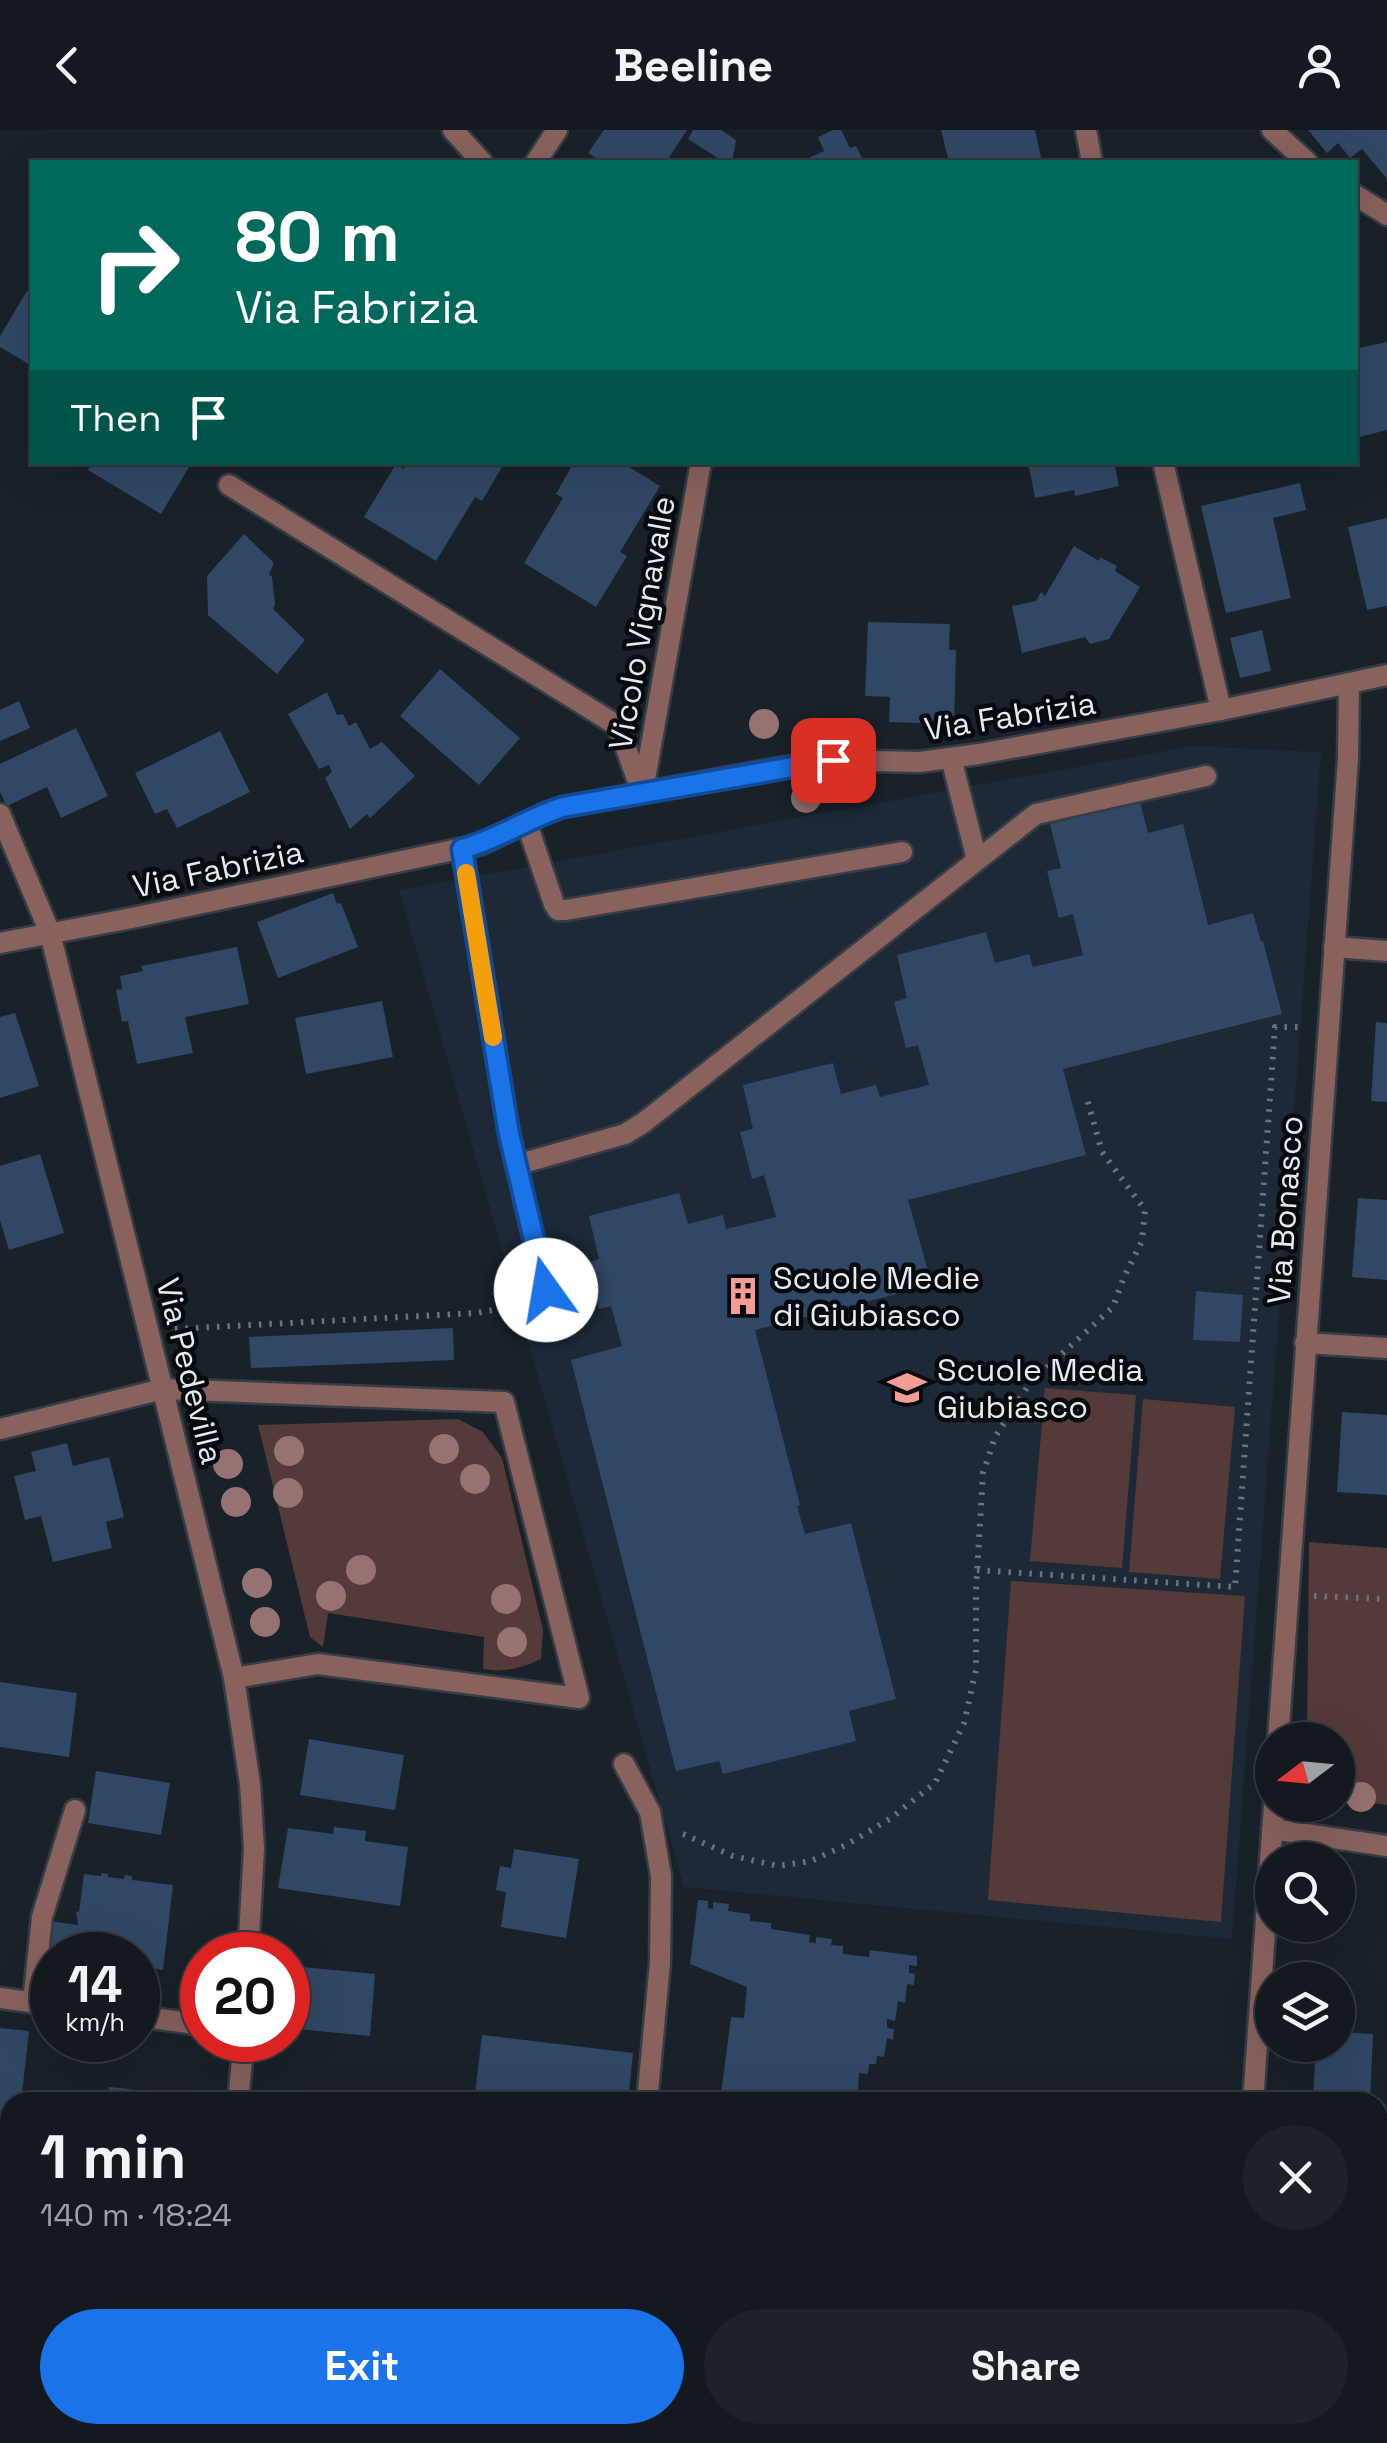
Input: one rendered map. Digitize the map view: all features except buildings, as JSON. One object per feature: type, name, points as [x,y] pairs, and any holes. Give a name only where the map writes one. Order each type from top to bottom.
[{"type":"street","points":[[453,130],[480,160]]},
{"type":"street","points":[[537,160],[557,130]]},
{"type":"street","points":[[1086,130],[1092,160]]},
{"type":"street","points":[[1272,130],[1305,160]]},
{"type":"street","points":[[1358,197],[1387,215]]},
{"type":"street","name":"Vicolo Vignavalle","points":[[642,793],[700,465]]},
{"type":"street","points":[[1163,465],[1220,710]]},
{"type":"street","points":[[229,485],[618,726],[642,793]]},
{"type":"street","name":"Via Fabrizia","points":[[0,943],[462,849],[495,839],[563,807],[824,760],[920,762],[951,758],[1220,710],[1387,675]]},
{"type":"street","name":"Via Bonasco","points":[[1279,1722],[1348,758],[1349,684]]},
{"type":"street","points":[[951,758],[978,860]]},
{"type":"street","points":[[516,1165],[624,1134],[643,1123],[1036,814],[1206,776]]},
{"type":"street","name":"Via Pedevilla","points":[[0,814],[50,934],[234,1678],[250,1784],[254,1848],[249,1932]]},
{"type":"street","points":[[528,824],[558,910],[902,852]]},
{"type":"street","points":[[462,849],[516,1165],[546,1290]]},
{"type":"street","points":[[1334,948],[1387,951]]},
{"type":"street","points":[[1305,1343],[1387,1348]]},
{"type":"street","points":[[0,1429],[163,1389],[504,1402],[579,1698],[318,1664],[234,1678]]},
{"type":"street","points":[[624,1764],[650,1812],[661,1876],[660,1962],[648,2092]]},
{"type":"street","points":[[42,1932],[42,1917],[75,1810]]},
{"type":"street","points":[[1254,2092],[1273,1822]]},
{"type":"street","points":[[1272,1828],[1387,1846]]},
{"type":"street","points":[[0,1998],[30,2002]]},
{"type":"street","points":[[239,2092],[242,2062]]},
{"type":"path","points":[[977,1570],[1234,1587],[1275,1027],[1328,1026]]},
{"type":"path","points":[[653,1827],[690,1835],[733,1856],[778,1866],[811,1861],[891,1818],[935,1783],[964,1724],[976,1670],[983,1474],[995,1436],[1030,1383],[1112,1307],[1142,1241],[1145,1210],[1102,1152],[1087,1099]]},
{"type":"path","points":[[148,1330],[476,1313],[511,1307],[546,1290]]},
{"type":"path","points":[[1288,1595],[1387,1599]]},
{"type":"shaded area","name":"Scuole Media Giubiasco","points":[[1192,746],[1321,752],[1232,1939],[684,1887],[399,890]]},
{"type":"shaded area","points":[[1045,1388],[1136,1395],[1122,1568],[1030,1561]]},
{"type":"shaded area","points":[[1143,1399],[1235,1407],[1220,1579],[1129,1572]]},
{"type":"shaded area","points":[[458,1419],[483,1432],[502,1458],[543,1630],[541,1659],[513,1669],[483,1669],[484,1637],[328,1613],[323,1647],[310,1637],[258,1425]]},
{"type":"shaded area","points":[[1309,1542],[1387,1548],[1387,1805],[1355,1799],[1355,1722],[1307,1722]]},
{"type":"shaded area","points":[[1011,1581],[1245,1596],[1221,1922],[988,1900]]},
{"type":"slow traffic","points":[[466,873],[493,1037]]},
{"type":"place","name":"Scuole Medie di Giubiasco","points":[[743,1296]]},
{"type":"place","name":"Scuole Media Giubiasco","points":[[907,1388]]},
{"type":"route","points":[[546,1290],[509,1134],[462,849],[495,839],[563,807],[833,760]]}]
